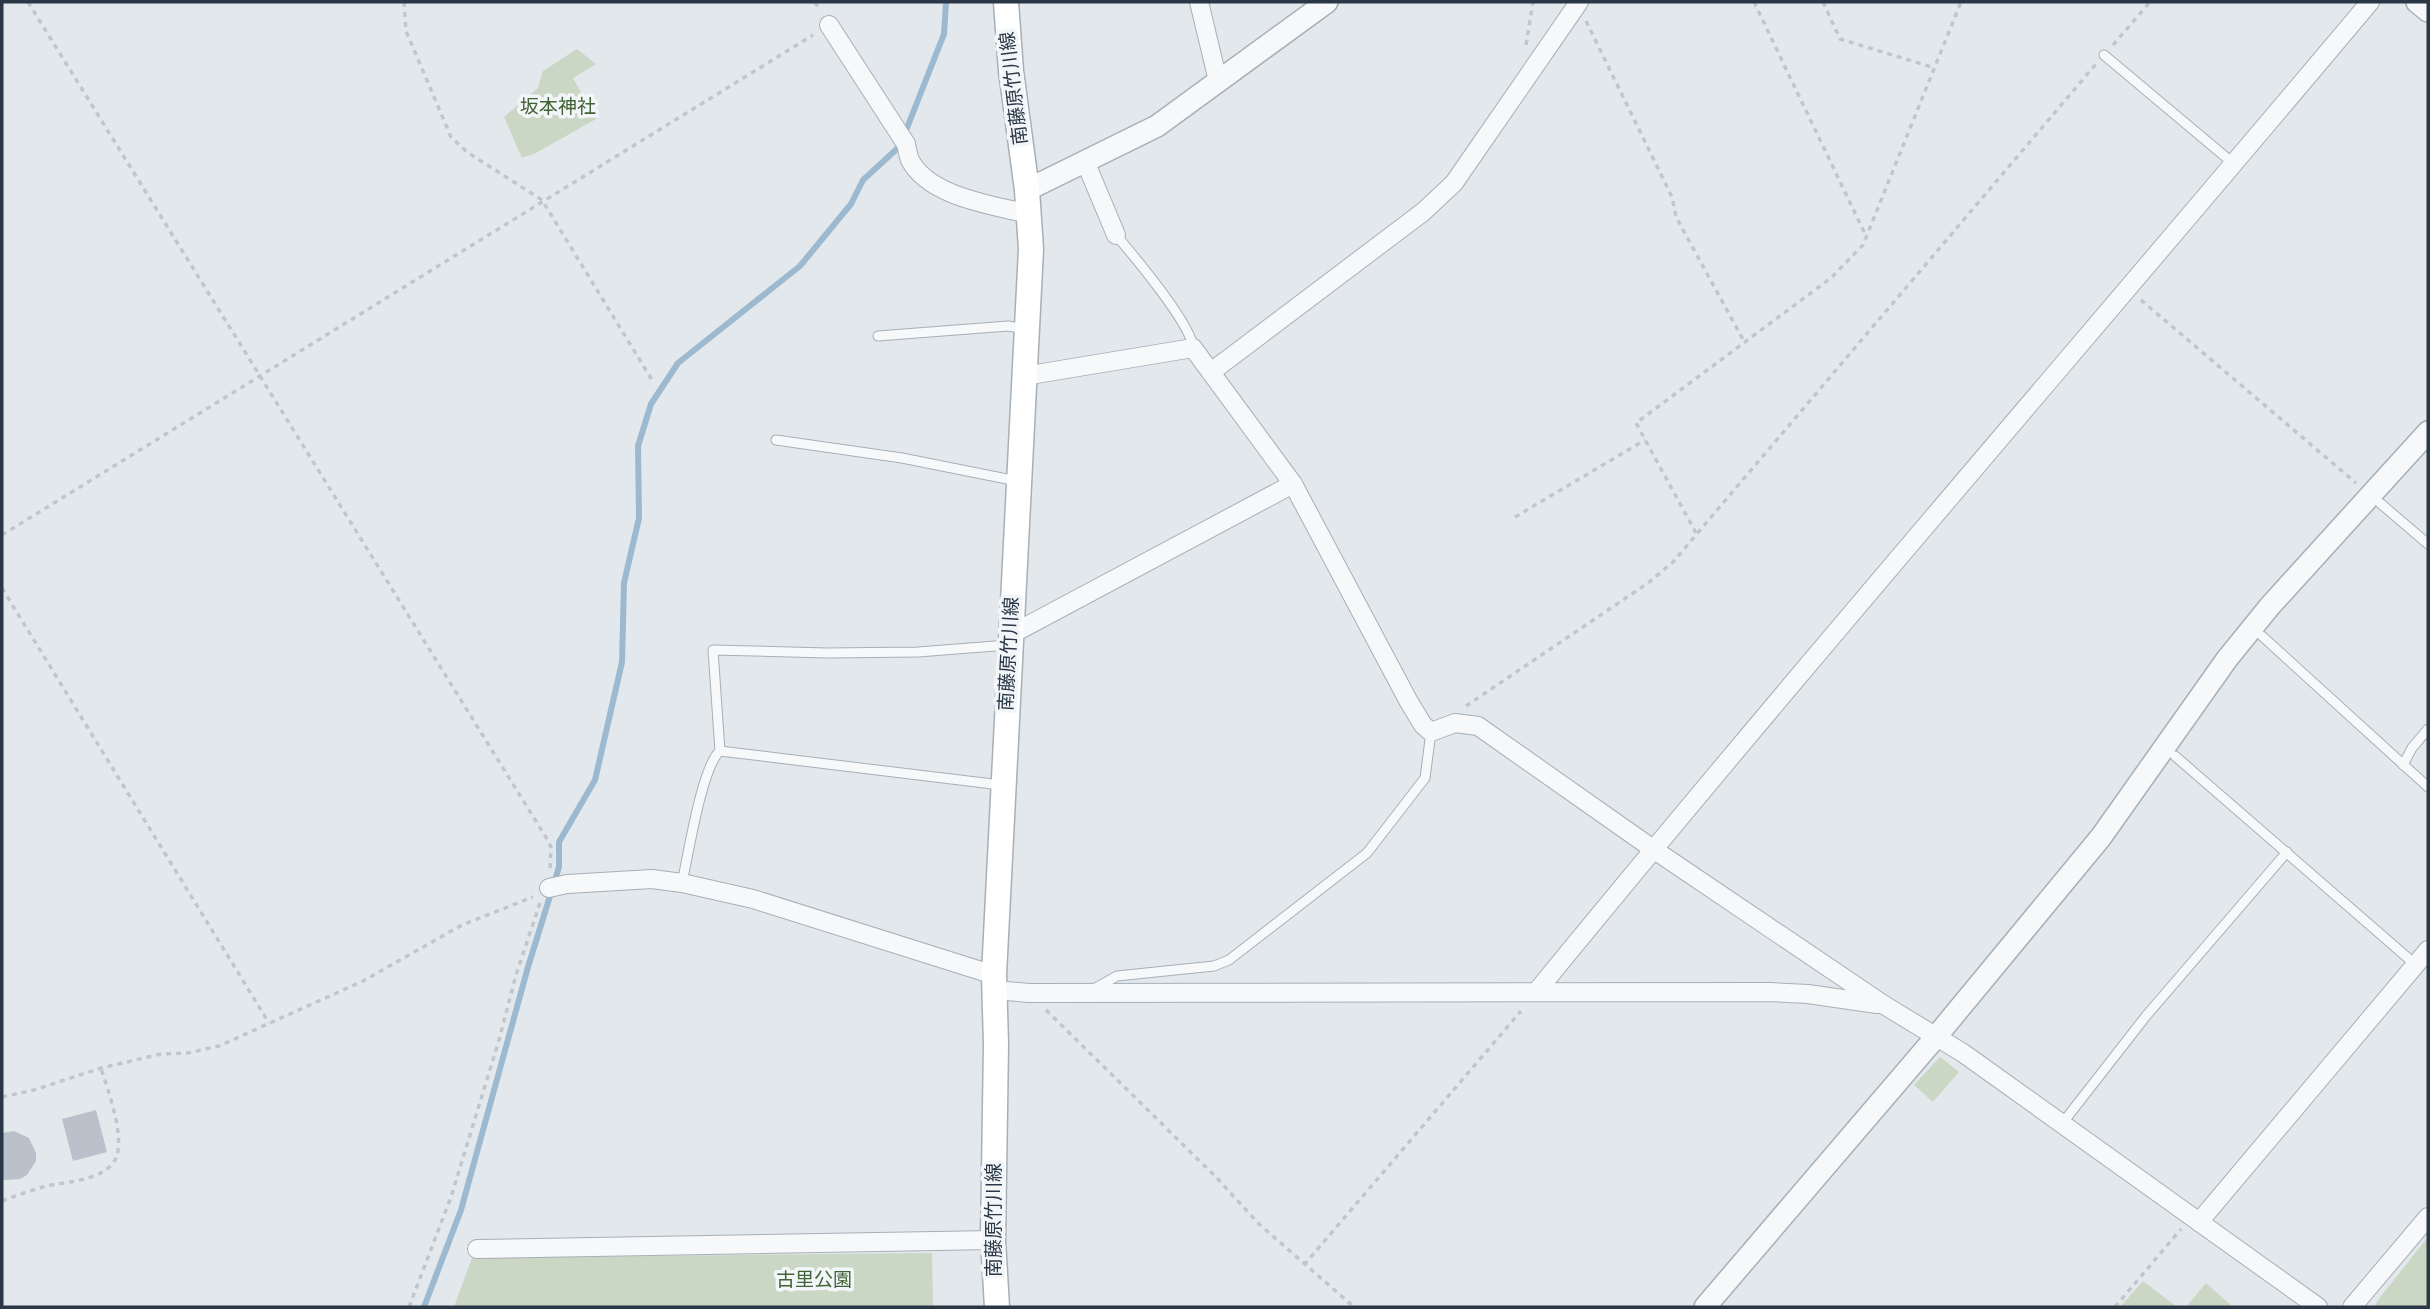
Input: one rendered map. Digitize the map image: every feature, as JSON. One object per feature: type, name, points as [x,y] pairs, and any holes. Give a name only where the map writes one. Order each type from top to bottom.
[{"type":"main road","name":"南藤原竹川線","points":[[996,1307],[993,1240],[995,982],[1031,249],[1006,2]]},
{"type":"street","points":[[1199,2],[1218,81]]},
{"type":"street","points":[[829,25],[906,144],[911,161],[922,174],[939,187],[961,197],[1028,202],[1085,161],[1157,126],[1327,2]]},
{"type":"street","points":[[1537,991],[1847,616],[2129,289],[2370,2]]},
{"type":"street","points":[[2417,2],[2428,11]]},
{"type":"street","points":[[1211,372],[1423,212],[1454,183],[1578,3]]},
{"type":"street","points":[[1085,161],[1116,235]]},
{"type":"street","points":[[1024,376],[1193,348],[1293,484],[1409,702],[1431,733],[1455,723],[1478,726],[1884,1006],[1963,1053],[2318,1307]]},
{"type":"street","points":[[1704,1307],[1935,1038],[2101,837],[2235,649],[2270,606],[2376,499],[2428,432]]},
{"type":"street","points":[[1010,640],[1293,484]]},
{"type":"street","points":[[554,887],[652,879],[682,883],[753,899],[1029,993],[1769,992],[1808,994],[1884,1006]]},
{"type":"street","points":[[2195,1219],[2428,950]]},
{"type":"street","points":[[2352,1307],[2428,1217]]},
{"type":"street","points":[[477,1249],[993,1240]]},
{"type":"lane","points":[[2104,55],[2234,164]]},
{"type":"lane","points":[[1116,235],[1171,307],[1193,340],[1193,348]]},
{"type":"lane","points":[[878,336],[1008,326],[1027,329]]},
{"type":"lane","points":[[776,440],[902,458],[1019,482]]},
{"type":"lane","points":[[2376,499],[2428,544]]},
{"type":"lane","points":[[2262,636],[2428,787]]},
{"type":"lane","points":[[720,751],[713,650],[918,652],[1010,640]]},
{"type":"lane","points":[[2403,765],[2412,748],[2428,729]]},
{"type":"lane","points":[[1087,992],[1117,976],[1214,966],[1229,960],[1367,853],[1425,778],[1431,733]]},
{"type":"lane","points":[[682,883],[707,773],[715,755],[720,751],[1003,785]]},
{"type":"lane","points":[[2175,756],[2416,965]]},
{"type":"lane","points":[[2061,1125],[2146,1016],[2287,852]]},
{"type":"path","points":[[28,2],[547,839],[551,847],[554,887]]},
{"type":"path","points":[[404,2],[406,31],[451,137],[467,152],[542,200],[652,380]]},
{"type":"path","points":[[1754,2],[1866,236]]},
{"type":"path","points":[[1823,2],[1840,39],[1935,68]]},
{"type":"path","points":[[1697,534],[1636,423],[1831,278],[1863,245],[1961,2]]},
{"type":"path","points":[[1455,723],[1460,711],[1648,583],[1673,562],[2150,2]]},
{"type":"path","points":[[1578,3],[1672,197],[1676,217],[1745,343]]},
{"type":"path","points":[[2,535],[829,25]]},
{"type":"path","points":[[2129,289],[2376,499]]},
{"type":"path","points":[[1515,516],[1645,440]]},
{"type":"path","points":[[2,588],[269,1023]]},
{"type":"path","points":[[2,1097],[34,1090],[101,1068],[162,1054],[188,1053],[219,1046],[363,981],[462,925],[542,893],[452,1198],[409,1307]]},
{"type":"path","points":[[1304,1265],[1380,1179],[1537,991]]},
{"type":"path","points":[[1029,993],[1101,1067],[1215,1176],[1259,1224],[1354,1307]]},
{"type":"path","points":[[2,1201],[44,1187],[96,1175],[107,1168],[116,1157],[115,1117],[101,1068]]},
{"type":"path","points":[[2115,1307],[2195,1219]]},
{"type":"green space","name":"坂本神社","points":[[577,49],[596,64],[573,78],[596,119],[536,153],[522,158],[504,117],[538,88],[543,71]]},
{"type":"green space","points":[[1940,1057],[1959,1072],[1933,1102],[1914,1085]]},
{"type":"green space","points":[[2428,1237],[2428,1307],[2374,1307],[2378,1300]]},
{"type":"green space","name":"古里公園","points":[[932,1253],[933,1307],[454,1307],[472,1258]]},
{"type":"green space","points":[[2143,1281],[2177,1307],[2120,1307]]},
{"type":"green space","points":[[2206,1283],[2233,1307],[2186,1307]]},
{"type":"building","points":[[96,1110],[107,1152],[73,1161],[62,1119]]},
{"type":"building","points":[[14,1131],[29,1138],[36,1153],[36,1161],[27,1175],[20,1179],[4,1180],[2,1133]]},
{"type":"waterway","points":[[905,133],[944,34],[946,2]]},
{"type":"waterway","points":[[424,1307],[461,1210],[528,967],[559,867],[559,842],[595,780],[622,662],[624,583],[639,518],[638,446],[651,404],[678,363],[800,266],[851,204],[863,180],[899,147]]}]
